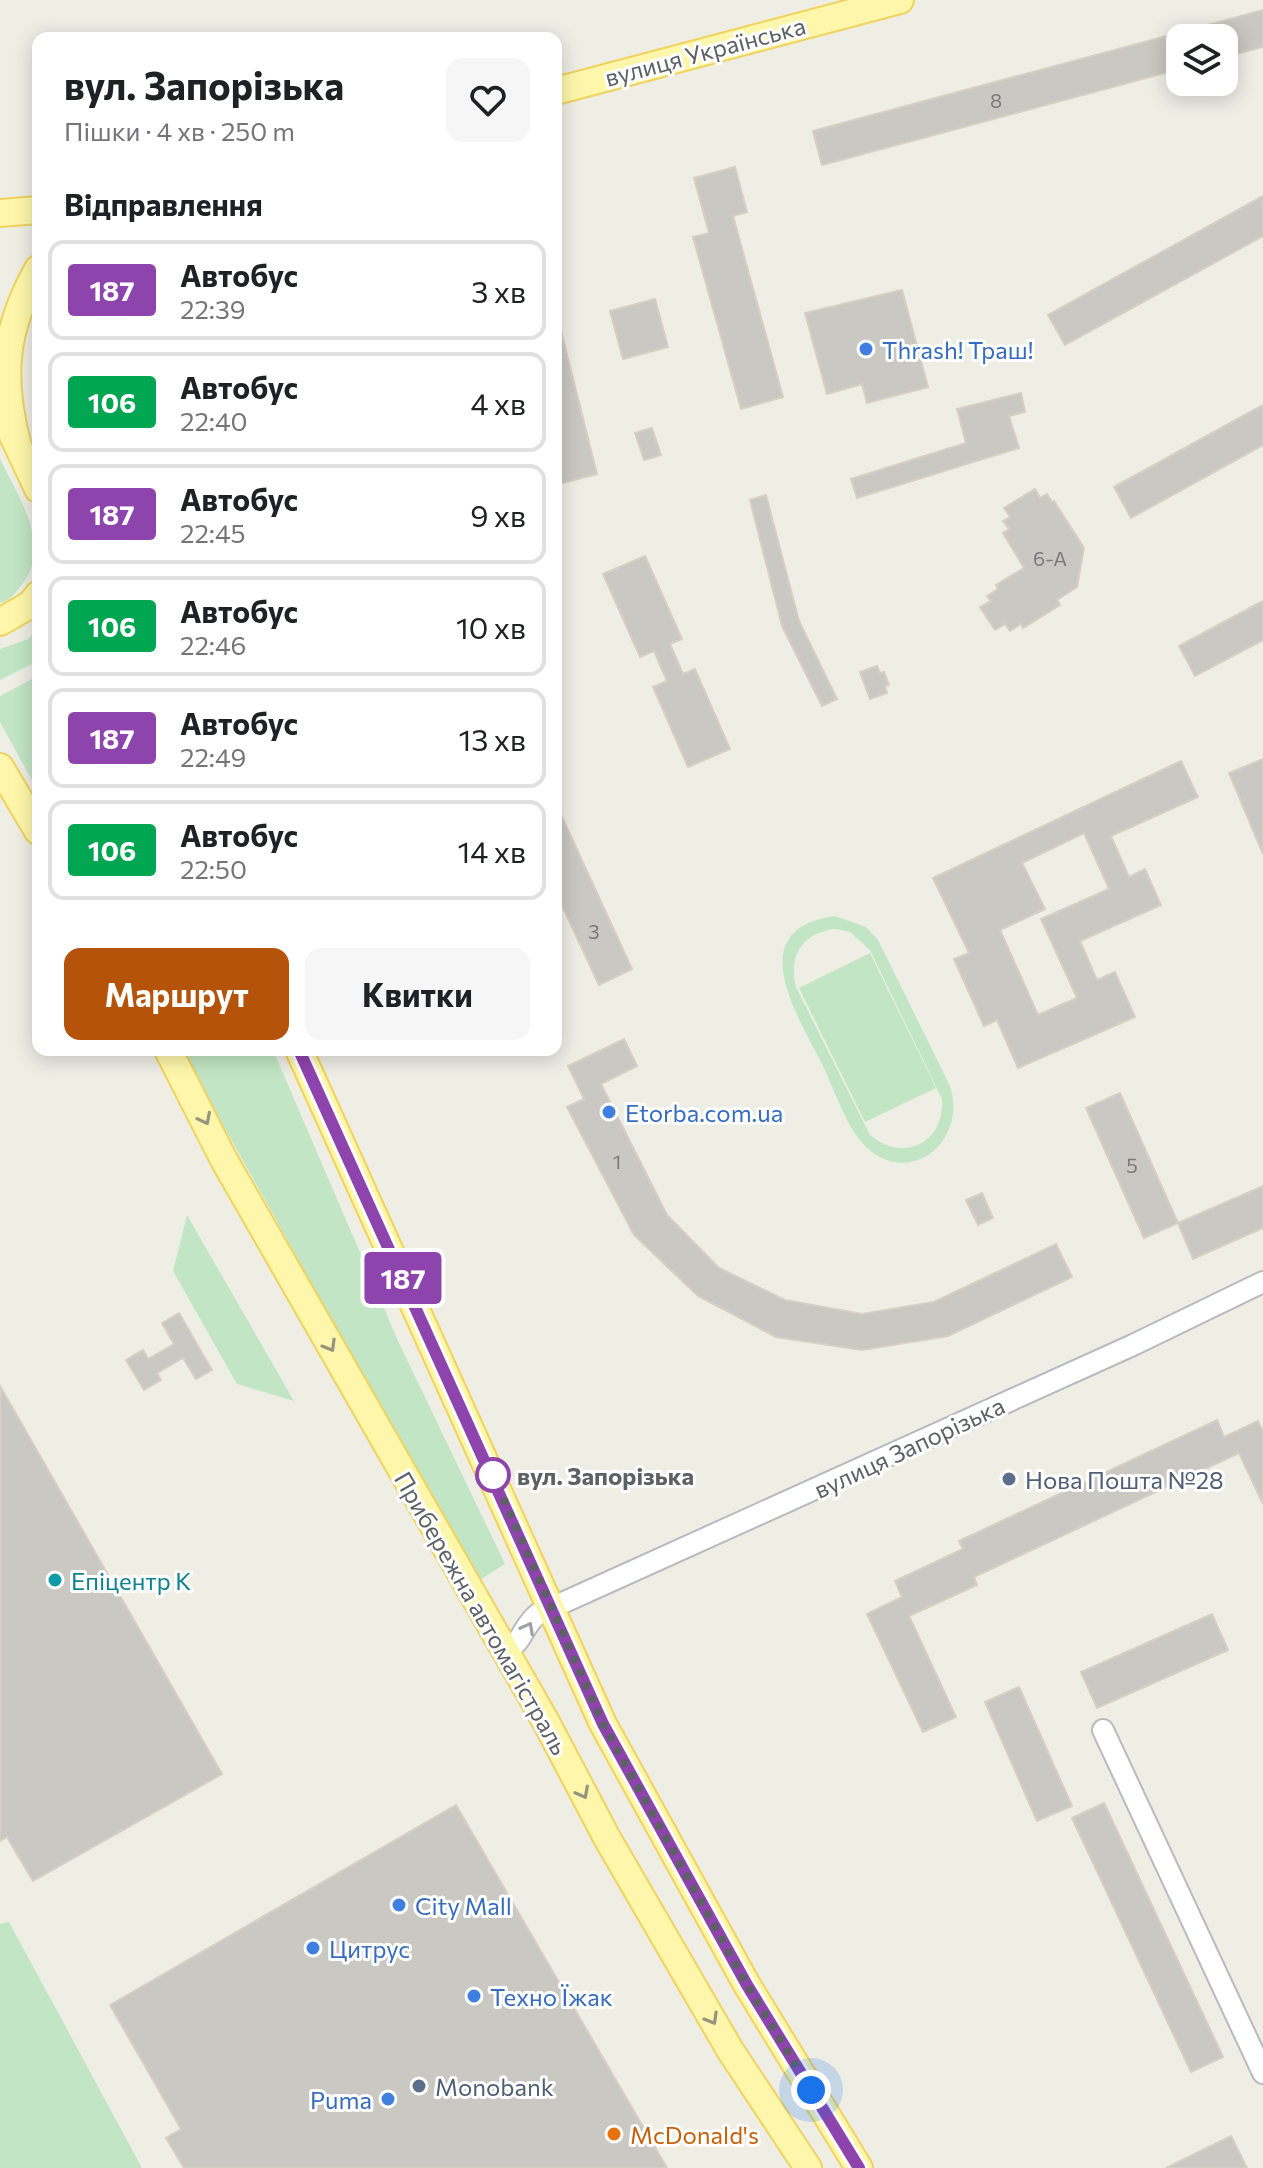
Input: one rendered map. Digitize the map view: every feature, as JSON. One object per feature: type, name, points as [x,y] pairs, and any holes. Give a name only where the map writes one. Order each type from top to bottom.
[{"type":"main road","name":"вулиця Українська","points":[[562,89],[900,0]]},
{"type":"main road","points":[[0,213],[32,210]]},
{"type":"main road","points":[[17,443],[5,380],[7,348],[15,315],[32,281]]},
{"type":"main road","points":[[0,410],[32,476]]},
{"type":"main road","points":[[0,622],[32,603]]},
{"type":"main road","points":[[0,767],[32,821]]},
{"type":"main road","name":"Прибережна автомагістраль","points":[[171,1056],[224,1160],[505,1651],[607,1838],[723,2037],[808,2168]]},
{"type":"main road","name":"Прибережна автомагістраль","points":[[302,1056],[603,1724],[747,1985],[859,2168]]},
{"type":"street","name":"вулиця Запорізька","points":[[505,1651],[522,1639],[534,1616],[1133,1345],[1263,1282]]},
{"type":"street","points":[[1103,1730],[1263,2073]]},
{"type":"green space","points":[[0,459],[29,521],[32,563],[23,583],[10,598],[0,603]]},
{"type":"green space","points":[[32,635],[32,664],[0,680],[0,649]]},
{"type":"green space","points":[[32,679],[32,780],[0,722],[0,696]]},
{"type":"green space","points":[[835,916],[866,927],[878,940],[950,1086],[953,1106],[951,1124],[932,1152],[917,1160],[901,1163],[883,1159],[859,1139],[801,1023],[784,977],[783,956],[790,938],[806,924]],"holes":[[[836,929],[850,932],[870,950],[942,1099],[937,1127],[920,1144],[908,1148],[883,1143],[870,1135],[796,987],[796,955],[807,940],[824,931]]]},
{"type":"green space","points":[[870,953],[936,1088],[865,1122],[799,988]]},
{"type":"green space","points":[[184,1056],[276,1056],[398,1341],[505,1564],[478,1581]]},
{"type":"green space","points":[[187,1215],[294,1401],[237,1384],[173,1271]]},
{"type":"green space","points":[[9,1922],[142,2168],[0,2168],[0,1924]]},
{"type":"building","points":[[1263,10],[1263,47],[1238,53],[1238,24],[1211,24]]},
{"type":"building","points":[[1166,36],[1166,73],[822,165],[813,131]]},
{"type":"building","points":[[735,167],[747,212],[733,216],[783,397],[741,409],[693,237],[709,233],[694,178]]},
{"type":"building","points":[[1263,196],[1263,236],[1065,345],[1048,315]]},
{"type":"building","name":"Thrash! Траш!","points":[[902,290],[928,387],[867,403],[862,384],[827,394],[805,313]]},
{"type":"building","points":[[655,299],[668,347],[623,359],[610,311]]},
{"type":"building","points":[[562,335],[597,474],[562,483]]},
{"type":"building","points":[[1021,393],[1025,412],[1009,416],[1019,448],[857,498],[851,479],[966,443],[957,409]]},
{"type":"building","points":[[1263,405],[1263,445],[1131,518],[1114,487]]},
{"type":"building","points":[[652,428],[661,455],[644,460],[635,433]]},
{"type":"building","points":[[1035,489],[1040,498],[1047,494],[1054,501],[1084,548],[1077,587],[1057,600],[1060,605],[1023,628],[1021,624],[1010,631],[1005,624],[995,630],[980,607],[991,601],[987,596],[998,589],[996,585],[1024,568],[1003,533],[1009,529],[1003,521],[1010,517],[1004,508]]},
{"type":"building","points":[[766,495],[799,621],[837,699],[822,706],[782,626],[750,500]]},
{"type":"building","points":[[645,556],[682,639],[670,644],[683,674],[695,669],[730,749],[688,767],[653,687],[667,681],[654,651],[640,657],[603,574]]},
{"type":"building","points":[[1263,601],[1263,640],[1195,676],[1179,646]]},
{"type":"building","points":[[877,666],[880,673],[884,672],[889,685],[885,686],[887,693],[870,699],[860,672]]},
{"type":"building","points":[[1263,759],[1263,854],[1229,773]]},
{"type":"building","points":[[1181,761],[1198,797],[1111,836],[1129,877],[1145,869],[1161,905],[1080,941],[1097,980],[1115,972],[1135,1017],[1018,1068],[997,1020],[984,1026],[954,959],[969,953],[933,878]],"holes":[[[1084,833],[1109,889],[1041,919],[1077,998],[1038,1015],[1000,930],[1045,909],[1022,863]]]},
{"type":"building","points":[[562,817],[632,969],[599,985],[562,906]]},
{"type":"building","points":[[624,1039],[637,1066],[601,1084],[667,1215],[719,1268],[785,1300],[862,1314],[934,1302],[1056,1244],[1072,1277],[948,1336],[862,1350],[776,1337],[698,1296],[634,1235],[567,1107],[584,1099],[568,1066]]},
{"type":"building","points":[[1120,1093],[1178,1223],[1144,1238],[1086,1108]]},
{"type":"building","points":[[1263,1186],[1263,1228],[1193,1259],[1178,1223]]},
{"type":"building","points":[[982,1193],[993,1218],[978,1225],[966,1200]]},
{"type":"building","points":[[179,1313],[212,1370],[196,1379],[183,1358],[157,1373],[161,1380],[144,1390],[126,1360],[143,1350],[148,1359],[174,1344],[162,1323]]},
{"type":"building","name":"Епіцентр К","points":[[0,1386],[222,1774],[33,1881],[7,1837],[0,1841]]},
{"type":"building","points":[[1217,1420],[1224,1437],[1258,1421],[1263,1431],[1263,1504],[1239,1453],[974,1577],[977,1585],[909,1616],[956,1717],[923,1732],[867,1614],[902,1597],[895,1581],[963,1549],[959,1541]]},
{"type":"building","points":[[1212,1614],[1228,1650],[1097,1708],[1081,1672]]},
{"type":"building","points":[[1019,1687],[1072,1806],[1037,1821],[985,1702]]},
{"type":"building","points":[[1104,1803],[1223,2057],[1191,2072],[1072,1818]]},
{"type":"building","name":"City Mall","points":[[456,1805],[667,2168],[184,2168],[166,2138],[181,2129],[110,2005]]},
{"type":"building","points":[[1231,2136],[1247,2168],[1166,2168]]},
{"type":"bus line","name":"187","points":[[302,1056],[603,1724],[747,1985],[859,2168]]},
{"type":"place","name":"Thrash! Траш!","points":[[866,349]]},
{"type":"place","name":"Etorba.com.ua","points":[[609,1112]]},
{"type":"place","name":"вул. Запорізька","points":[[493,1475]]},
{"type":"place","name":"Нова Пошта №28","points":[[1009,1479]]},
{"type":"place","name":"Епіцентр К","points":[[55,1580]]},
{"type":"place","name":"City Mall","points":[[399,1905]]},
{"type":"place","name":"Цитрус","points":[[313,1948]]},
{"type":"place","name":"Техно Їжак","points":[[474,1996]]},
{"type":"place","name":"Monobank","points":[[419,2086]]},
{"type":"place","name":"Puma","points":[[388,2099]]},
{"type":"place","name":"McDonald's","points":[[614,2134]]},
{"type":"route","points":[[493,1475],[603,1724],[747,1985],[811,2090]]}]
